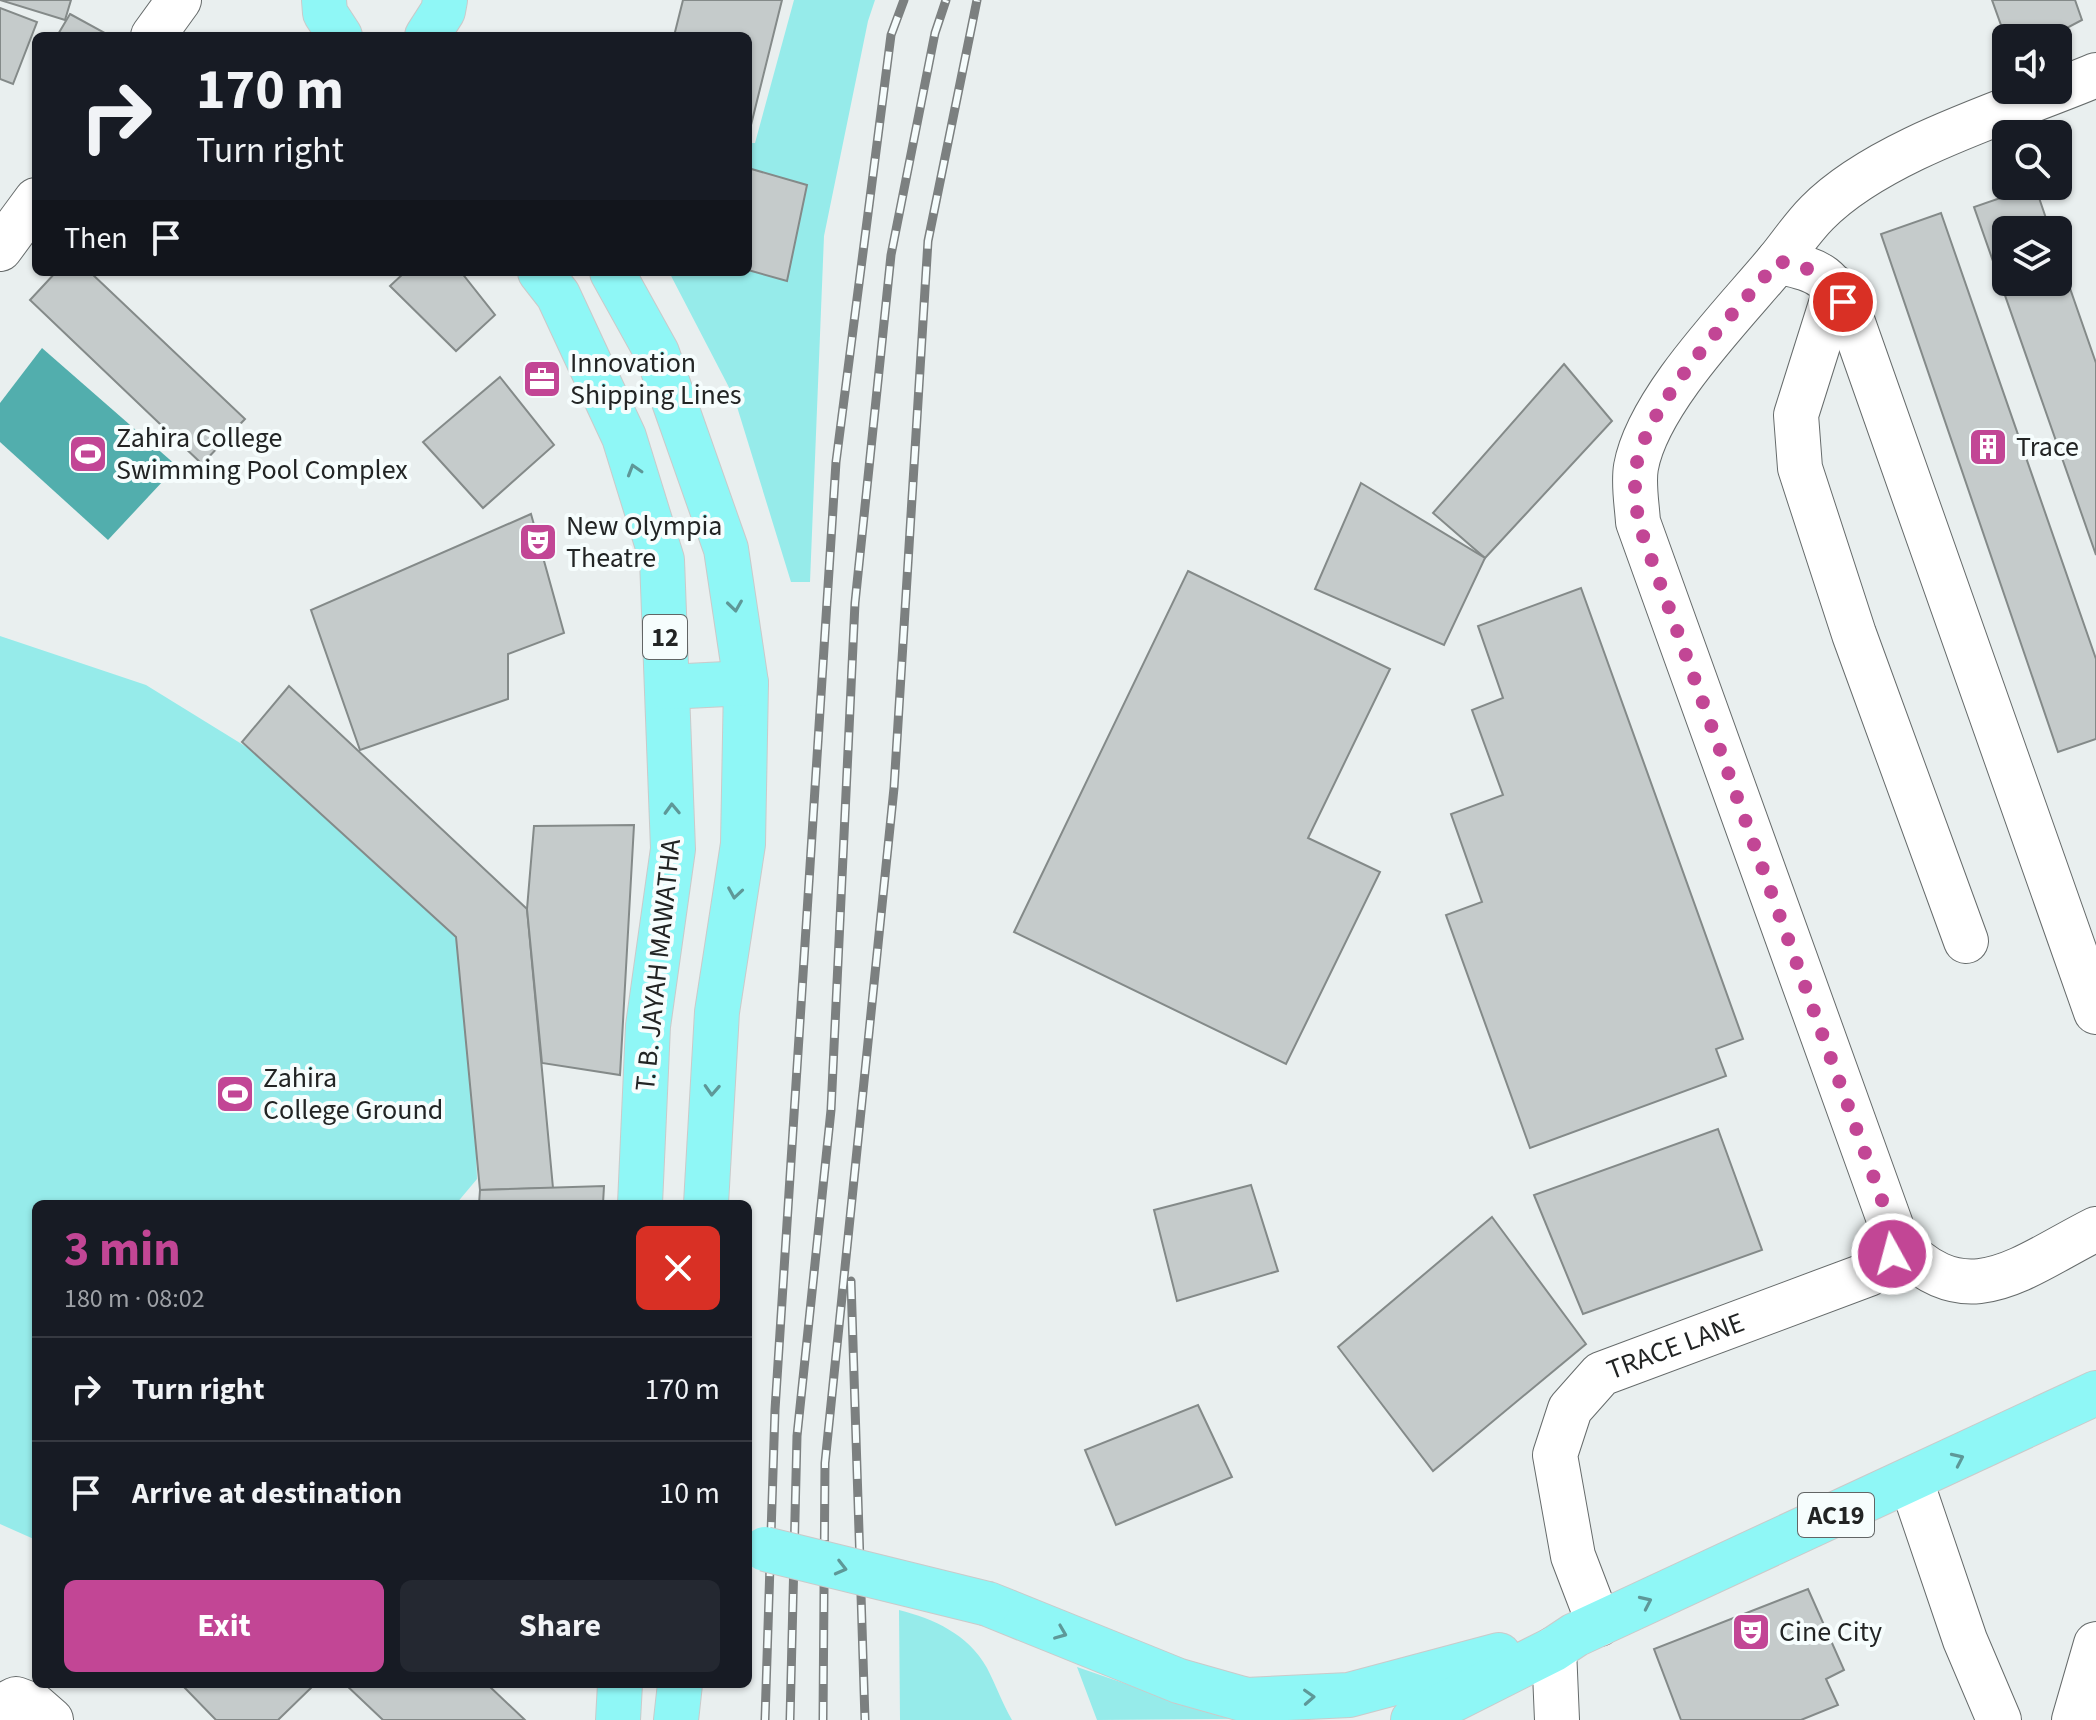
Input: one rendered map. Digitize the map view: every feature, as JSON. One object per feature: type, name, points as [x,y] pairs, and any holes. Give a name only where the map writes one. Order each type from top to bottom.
[{"type":"main road","name":"T. B. JAYAH MAWATHA","points":[[543,276],[558,295],[624,437],[662,560],[673,849],[648,1026],[640,1200]]},
{"type":"main road","points":[[614,276],[657,353],[726,549],[746,683],[743,844],[717,1012],[706,1200]]},
{"type":"main road","points":[[667,687],[746,683]]},
{"type":"main road","name":"AC19","points":[[1576,1636],[2095,1396]]},
{"type":"main road","points":[[754,1545],[988,1604],[1179,1681],[1246,1700],[1349,1695],[1576,1636]]},
{"type":"main road","points":[[1413,1720],[1576,1636]]},
{"type":"main road","points":[[618,1720],[620,1688]]},
{"type":"main road","points":[[676,1720],[680,1688]]},
{"type":"street","points":[[156,32],[179,0]]},
{"type":"street","points":[[2096,75],[1954,132],[1868,173],[1817,212],[1697,357],[1655,418],[1636,467],[1638,522],[1897,1242],[1921,1266],[1961,1284],[1992,1280],[2096,1229]]},
{"type":"street","points":[[0,249],[32,205]]},
{"type":"street","points":[[1778,261],[1817,270],[1836,288],[1851,317],[2096,1012]]},
{"type":"street","points":[[1836,288],[1796,415],[1800,468],[1854,634],[1966,941]]},
{"type":"street","name":"TRACE LANE","points":[[1557,1720],[1576,1636],[1573,1556],[1555,1455],[1570,1409],[1601,1374],[1869,1274],[1892,1254],[1897,1242]]},
{"type":"street","points":[[1911,1481],[1965,1640],[1999,1720]]},
{"type":"street","points":[[2074,1720],[2096,1644]]},
{"type":"street","points":[[0,1707],[16,1699],[35,1706],[51,1720]]},
{"type":"shaded area","points":[[794,0],[875,0],[868,21],[824,236],[810,582],[791,582],[734,397],[671,276],[752,276],[752,143],[755,143]]},
{"type":"shaded area","name":"Zahira College Swimming Pool Complex","points":[[42,348],[177,466],[108,540],[0,442],[0,403]]},
{"type":"shaded area","name":"Zahira College Ground","points":[[0,636],[146,685],[253,751],[456,937],[477,1179],[459,1200],[32,1200],[32,1538],[0,1524]]},
{"type":"shaded area","points":[[899,1610],[937,1623],[970,1646],[987,1668],[1012,1720],[900,1720]]},
{"type":"shaded area","points":[[1077,1667],[1164,1697],[1327,1718],[1097,1720]]},
{"type":"building","points":[[0,0],[71,0],[65,20]]},
{"type":"building","points":[[683,0],[782,0],[752,121],[752,32],[675,32]]},
{"type":"building","points":[[1992,0],[2075,0],[2082,20],[2072,25],[2001,24]]},
{"type":"building","points":[[0,8],[37,22],[13,84],[0,79]]},
{"type":"building","points":[[70,14],[103,32],[59,32]]},
{"type":"building","points":[[752,169],[807,185],[787,281],[752,271]]},
{"type":"building","points":[[1994,200],[2040,200],[2045,216],[1992,216],[1992,258],[1974,207]]},
{"type":"building","name":"Trace","points":[[1941,213],[2096,659],[2096,739],[2058,752],[1881,234]]},
{"type":"building","points":[[52,276],[94,276],[245,419],[202,464],[30,300]]},
{"type":"building","points":[[401,276],[464,276],[495,315],[456,351],[390,286]]},
{"type":"building","points":[[2072,294],[2096,363],[2096,555],[2005,296]]},
{"type":"building","points":[[1564,364],[1612,421],[1485,558],[1433,513]]},
{"type":"building","points":[[500,377],[554,445],[483,508],[423,442]]},
{"type":"building","points":[[1361,483],[1485,558],[1444,645],[1315,589]]},
{"type":"building","points":[[531,514],[564,633],[508,654],[508,699],[360,750],[311,610]]},
{"type":"building","points":[[1188,571],[1390,669],[1308,838],[1380,872],[1286,1064],[1014,932]]},
{"type":"building","points":[[1581,588],[1743,1039],[1716,1049],[1726,1076],[1530,1148],[1446,915],[1482,902],[1451,814],[1503,795],[1472,710],[1503,698],[1478,626]]},
{"type":"building","points":[[289,686],[527,909],[553,1188],[480,1190],[456,937],[242,742]]},
{"type":"building","points":[[634,825],[620,1075],[542,1063],[527,909],[534,826]]},
{"type":"building","points":[[1718,1129],[1762,1250],[1583,1314],[1534,1195]]},
{"type":"building","points":[[1251,1185],[1278,1271],[1177,1301],[1154,1210]]},
{"type":"building","points":[[604,1186],[603,1200],[479,1200],[480,1190]]},
{"type":"building","points":[[1492,1217],[1586,1344],[1433,1471],[1338,1347]]},
{"type":"building","points":[[1198,1405],[1232,1477],[1116,1525],[1085,1450]]},
{"type":"building","points":[[1808,1589],[1844,1670],[1826,1679],[1838,1705],[1801,1720],[1681,1720],[1654,1649]]},
{"type":"building","points":[[185,1688],[311,1688],[278,1720],[216,1720]]},
{"type":"building","points":[[349,1688],[491,1688],[525,1720],[383,1720]]},
{"type":"railway","points":[[765,1720],[775,1410],[836,462],[891,35],[904,0]]},
{"type":"railway","points":[[790,1720],[797,1436],[831,1110],[855,603],[891,255],[935,33],[946,0]]},
{"type":"railway","points":[[823,1720],[825,1463],[894,788],[928,241],[977,0]]},
{"type":"railway","points":[[851,1281],[865,1720]]},
{"type":"place","name":"Innovation Shipping Lines","points":[[542,379]]},
{"type":"place","name":"Trace","points":[[1988,447]]},
{"type":"place","name":"Zahira College Swimming Pool Complex","points":[[88,454]]},
{"type":"place","name":"New Olympia Theatre","points":[[538,542]]},
{"type":"place","name":"Zahira College Ground","points":[[235,1094]]},
{"type":"place","name":"Cine City","points":[[1751,1632]]},
{"type":"route","points":[[1843,302],[1836,288],[1817,270],[1778,261],[1697,357],[1655,418],[1636,467],[1638,522],[1897,1242],[1892,1254]]}]
